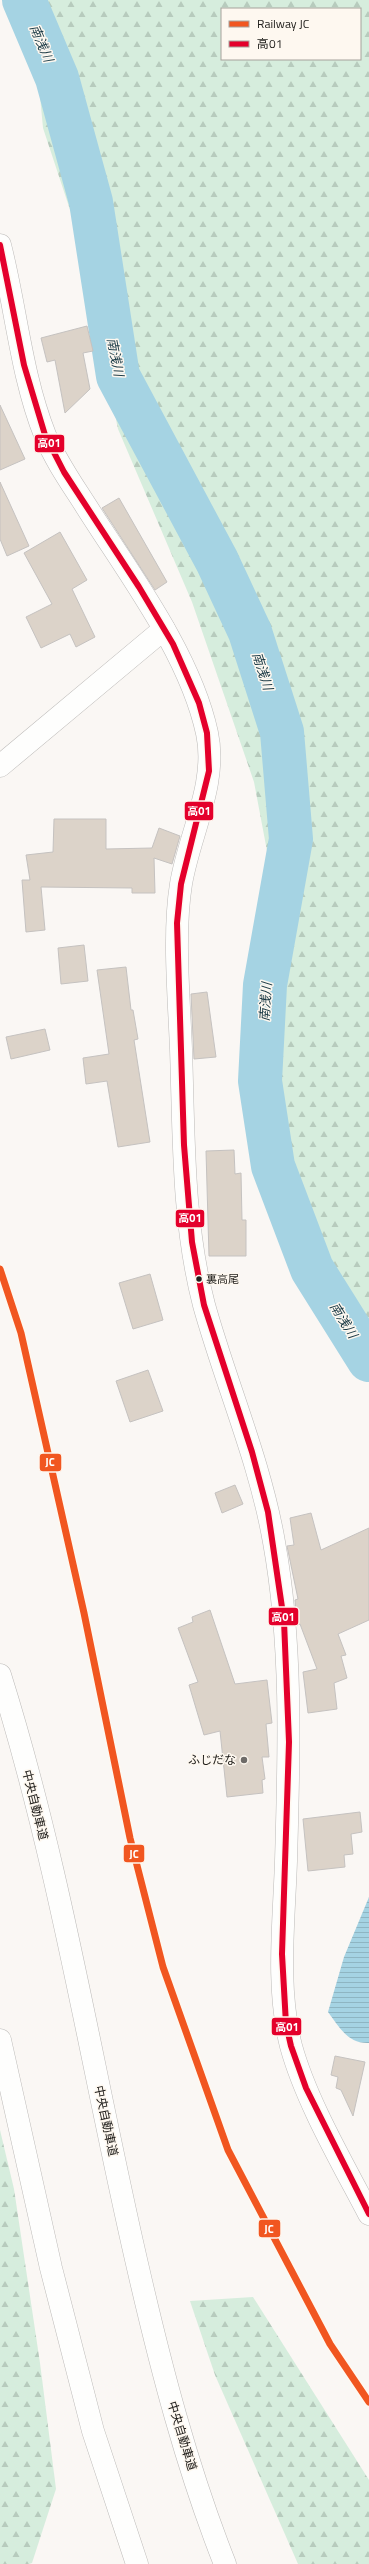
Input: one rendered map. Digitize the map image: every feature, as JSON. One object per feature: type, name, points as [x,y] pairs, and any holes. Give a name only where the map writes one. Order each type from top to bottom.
[{"type":"main road","points":[[0,244],[28,379],[46,437],[70,481],[164,629],[195,694],[209,737],[207,781],[181,887],[178,951],[187,1208],[194,1257],[204,1305],[238,1410],[274,1540],[282,1600],[287,1680],[288,1761],[282,1956],[284,2009],[292,2049],[306,2084],[323,2124],[369,2214]]},
{"type":"main road","points":[[0,766],[164,629]]},
{"type":"main road","name":"中央自動車道","points":[[0,1675],[14,1719],[62,1914],[152,2330],[177,2424],[211,2529],[225,2564]]},
{"type":"main road","points":[[0,2040],[51,2268],[93,2431],[137,2564]]},
{"type":"green space","points":[[31,0],[369,0],[369,1320],[333,1266],[274,1112],[287,957],[254,782],[192,602],[118,429],[77,231],[43,128]]},
{"type":"green space","points":[[0,2130],[14,2189],[40,2363],[56,2489],[32,2563],[29,2564],[0,2564]]},
{"type":"green space","points":[[253,2297],[369,2480],[369,2564],[298,2564],[215,2375],[190,2301]]},
{"type":"water","points":[[369,1897],[369,2043],[362,2043],[355,2041],[345,2034],[328,2012],[344,1957]]},
{"type":"building","points":[[87,326],[93,351],[83,353],[90,389],[65,413],[55,360],[47,362],[41,338]]},
{"type":"building","points":[[0,405],[25,459],[0,470]]},
{"type":"building","points":[[0,482],[29,546],[7,556],[0,539]]},
{"type":"building","points":[[119,498],[167,582],[155,590],[102,508]]},
{"type":"building","points":[[60,532],[87,580],[72,589],[95,637],[76,647],[70,634],[41,648],[26,617],[52,604],[24,553]]},
{"type":"building","points":[[54,819],[106,819],[106,849],[152,848],[159,828],[180,836],[172,864],[154,858],[155,893],[132,893],[132,888],[41,887],[45,930],[26,932],[22,880],[30,880],[26,855],[53,852]]},
{"type":"building","points":[[84,945],[88,981],[61,984],[58,948]]},
{"type":"building","points":[[126,967],[131,1010],[133,1010],[138,1039],[134,1040],[150,1142],[118,1147],[107,1081],[86,1084],[83,1058],[109,1054],[97,970]]},
{"type":"building","points":[[207,992],[216,1057],[194,1059],[191,994]]},
{"type":"building","points":[[45,1029],[50,1050],[11,1059],[6,1037]]},
{"type":"building","points":[[234,1150],[235,1174],[241,1173],[242,1220],[246,1220],[246,1256],[209,1256],[206,1151]]},
{"type":"building","points":[[150,1274],[163,1320],[133,1329],[119,1283]]},
{"type":"building","points":[[148,1370],[163,1411],[130,1422],[116,1381]]},
{"type":"building","points":[[235,1485],[243,1504],[222,1513],[215,1493]]},
{"type":"building","points":[[311,1513],[321,1550],[369,1528],[369,1620],[338,1634],[346,1655],[341,1656],[347,1678],[334,1683],[337,1709],[308,1713],[303,1672],[317,1669],[300,1624],[297,1625],[295,1600],[298,1599],[287,1546],[294,1545],[290,1518]]},
{"type":"building","points":[[210,1610],[235,1684],[267,1680],[272,1723],[266,1724],[269,1757],[262,1757],[265,1779],[262,1780],[263,1793],[227,1797],[220,1731],[204,1735],[189,1685],[198,1682],[178,1628],[193,1622],[192,1617]]},
{"type":"building","points":[[360,1812],[362,1832],[351,1834],[353,1854],[344,1855],[345,1867],[308,1871],[303,1819]]},
{"type":"building","points":[[335,2056],[365,2062],[353,2116],[341,2090],[336,2088],[338,2077],[331,2075]]},
{"type":"waterway","name":"南浅川","points":[[24,0],[57,78],[91,202],[118,376],[217,561],[250,632],[282,732],[291,839],[265,985],[260,1081],[273,1166],[312,1269],[369,1360]]},
{"type":"rail line","name":"JC","points":[[0,1269],[21,1333],[84,1613],[130,1838],[163,1967],[228,2150],[330,2344],[369,2402]]},
{"type":"transit line","name":"高01","points":[[0,245],[24,365],[45,435],[64,472],[139,587],[173,644],[199,703],[207,733],[209,771],[181,884],[177,923],[184,1145],[192,1242],[204,1305],[252,1452],[268,1512],[284,1621],[289,1742],[282,1954],[286,2024],[291,2046],[306,2088],[369,2214]]},
{"type":"place","name":"裏高尾","points":[[199,1279]]},
{"type":"place","name":"ふじだな","points":[[244,1760]]}]
